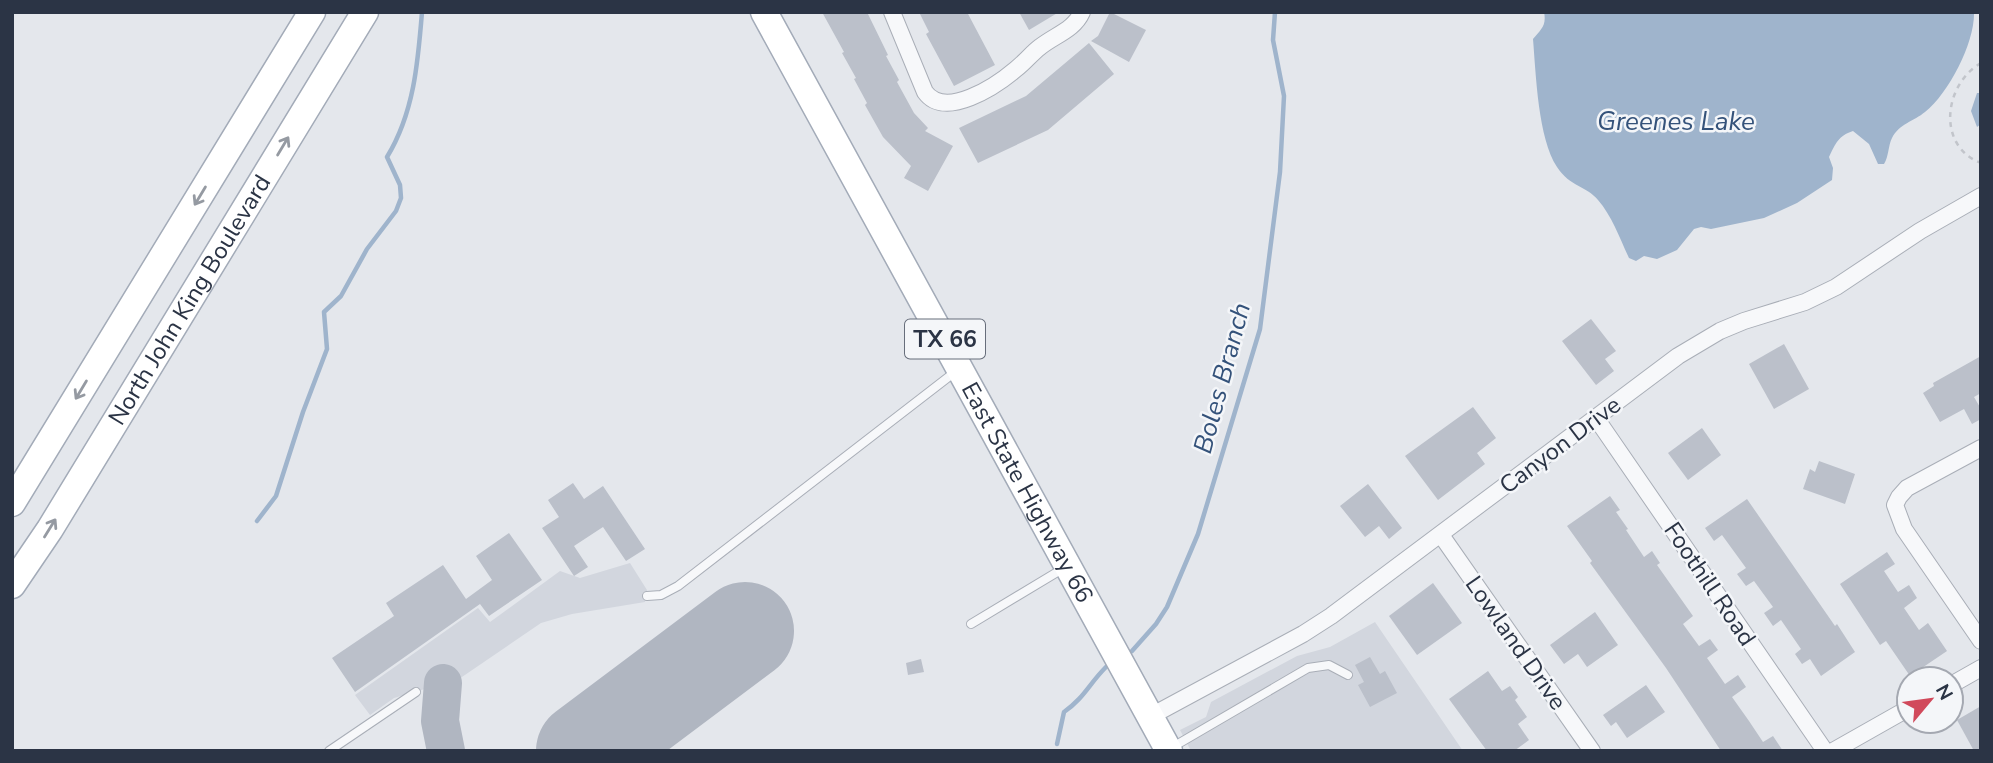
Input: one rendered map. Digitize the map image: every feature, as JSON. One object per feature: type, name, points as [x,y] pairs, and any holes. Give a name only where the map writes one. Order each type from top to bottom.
[{"type":"main road","name":"North John King Boulevard","points":[[12,503],[312,12]]},
{"type":"main road","name":"North John King Boulevard","points":[[12,585],[50,528],[365,12]]},
{"type":"main road","name":"East State Highway 66","points":[[764,12],[1169,750]]},
{"type":"street","points":[[892,12],[925,92],[934,102],[943,104],[955,103],[1002,80],[1039,47],[1071,28],[1082,12]]},
{"type":"street","name":"Canyon Drive","points":[[1151,716],[1303,634],[1358,597],[1678,355],[1720,331],[1805,302],[1836,287],[1920,231],[1981,196]]},
{"type":"street","name":"Foothill Road","points":[[1596,418],[1825,751]]},
{"type":"street","points":[[1981,448],[1907,488],[1895,505],[1904,529],[1981,641]]},
{"type":"street","name":"Lowland Drive","points":[[1441,535],[1592,751]]},
{"type":"street","points":[[1965,677],[1981,668]]},
{"type":"street","points":[[1833,751],[1895,716]]},
{"type":"lane","points":[[646,596],[661,595],[678,586],[961,368]]},
{"type":"lane","points":[[971,624],[1068,566]]},
{"type":"lane","points":[[1169,750],[1308,668],[1329,665],[1348,675]]},
{"type":"lane","points":[[329,751],[416,692]]},
{"type":"path","points":[[1981,64],[1962,79],[1952,96],[1950,120],[1958,142],[1975,161],[1981,163]]},
{"type":"shaded area","points":[[630,563],[647,590],[645,602],[572,614],[541,623],[459,679],[394,698],[370,715],[355,695],[478,608],[490,622],[560,571],[580,578]]},
{"type":"shaded area","points":[[1375,622],[1463,751],[1191,751],[1180,730],[1206,717],[1211,702],[1297,656],[1330,647]]},
{"type":"water","name":"Greenes Lake","points":[[1544,12],[1974,12],[1970,38],[1951,80],[1925,112],[1895,133],[1884,164],[1878,164],[1869,144],[1853,131],[1841,138],[1829,157],[1833,168],[1832,180],[1797,203],[1764,218],[1711,229],[1694,229],[1677,250],[1657,259],[1644,256],[1636,261],[1629,258],[1603,206],[1589,192],[1562,174],[1551,155],[1539,106],[1533,39],[1544,24]]},
{"type":"water","points":[[1977,93],[1981,93],[1981,124],[1977,127],[1971,111]]},
{"type":"building","points":[[822,12],[867,12],[899,80],[897,82],[914,113],[928,128],[925,131],[953,146],[928,191],[904,178],[911,166],[883,137],[865,105],[867,103],[842,53],[844,52]]},
{"type":"building","points":[[919,12],[967,12],[995,65],[954,86],[926,34],[929,32]]},
{"type":"building","points":[[1019,12],[1059,12],[1029,30]]},
{"type":"building","points":[[1110,12],[1146,30],[1129,62],[1091,41],[1098,36]]},
{"type":"building","points":[[1089,43],[1114,74],[1048,130],[978,163],[959,128],[1026,96]]},
{"type":"building","points":[[1591,319],[1616,351],[1605,359],[1614,371],[1596,385],[1562,341]]},
{"type":"building","points":[[1784,344],[1809,389],[1774,409],[1749,364]]},
{"type":"building","points":[[1981,356],[1981,393],[1974,397],[1981,409],[1981,419],[1972,424],[1964,409],[1940,422],[1923,393],[1934,386],[1933,383]]},
{"type":"building","points":[[1473,407],[1496,438],[1477,453],[1485,464],[1438,500],[1405,456]]},
{"type":"building","points":[[1702,428],[1721,455],[1688,480],[1668,453]]},
{"type":"building","points":[[1819,461],[1855,474],[1845,504],[1803,489],[1810,469],[1815,472]]},
{"type":"building","points":[[573,483],[584,499],[603,486],[645,549],[626,561],[603,527],[574,546],[588,567],[574,576],[542,528],[559,517],[548,500]]},
{"type":"building","points":[[1368,484],[1402,528],[1389,539],[1379,526],[1365,537],[1340,506]]},
{"type":"building","points":[[1610,496],[1620,510],[1616,512],[1628,529],[1626,530],[1644,557],[1652,551],[1660,563],[1657,565],[1693,616],[1683,624],[1699,646],[1710,639],[1718,650],[1707,658],[1725,684],[1738,675],[1746,687],[1732,697],[1763,742],[1773,736],[1783,751],[1721,751],[1666,668],[1590,563],[1592,561],[1567,526]]},
{"type":"building","points":[[1747,499],[1855,652],[1821,676],[1810,659],[1802,664],[1795,654],[1801,649],[1781,620],[1773,626],[1764,613],[1773,607],[1754,581],[1746,586],[1737,574],[1746,568],[1722,535],[1714,541],[1705,528]]},
{"type":"building","points":[[509,533],[542,580],[489,616],[480,604],[355,692],[332,658],[394,616],[386,603],[443,565],[466,599],[492,580],[476,556]]},
{"type":"building","points":[[1887,552],[1895,564],[1884,571],[1898,592],[1909,585],[1917,598],[1904,608],[1919,630],[1928,623],[1947,651],[1926,665],[1902,665],[1886,641],[1880,645],[1840,584]]},
{"type":"building","points":[[1433,583],[1462,623],[1417,655],[1389,616]]},
{"type":"building","points":[[1595,612],[1618,645],[1587,667],[1578,654],[1564,664],[1550,645]]},
{"type":"building","points":[[1370,657],[1380,674],[1385,671],[1397,693],[1370,707],[1358,685],[1364,682],[1355,665]]},
{"type":"building","points":[[921,659],[924,672],[908,675],[906,663]]},
{"type":"building","points":[[1488,671],[1502,691],[1510,686],[1518,697],[1515,700],[1527,717],[1518,724],[1529,740],[1514,751],[1487,751],[1449,699]]},
{"type":"building","points":[[1646,685],[1665,712],[1627,738],[1616,722],[1611,726],[1603,715]]},
{"type":"building","points":[[1981,706],[1981,751],[1974,751],[1965,735],[1965,715]]},
{"type":"waterway","points":[[257,521],[276,496],[327,349],[324,312],[341,296],[367,249],[396,211],[401,198],[400,185],[387,157],[409,105],[422,12]]},
{"type":"waterway","name":"Boles Branch","points":[[1132,651],[1167,607],[1198,534],[1260,329],[1280,172],[1284,96],[1273,40],[1275,12]]},
{"type":"waterway","name":"Boles Branch","points":[[1057,744],[1064,712],[1106,667]]},
{"type":"taxiway","points":[[443,683],[440,721],[446,751]]},
{"type":"runway","points":[[585,751],[745,631]]}]
